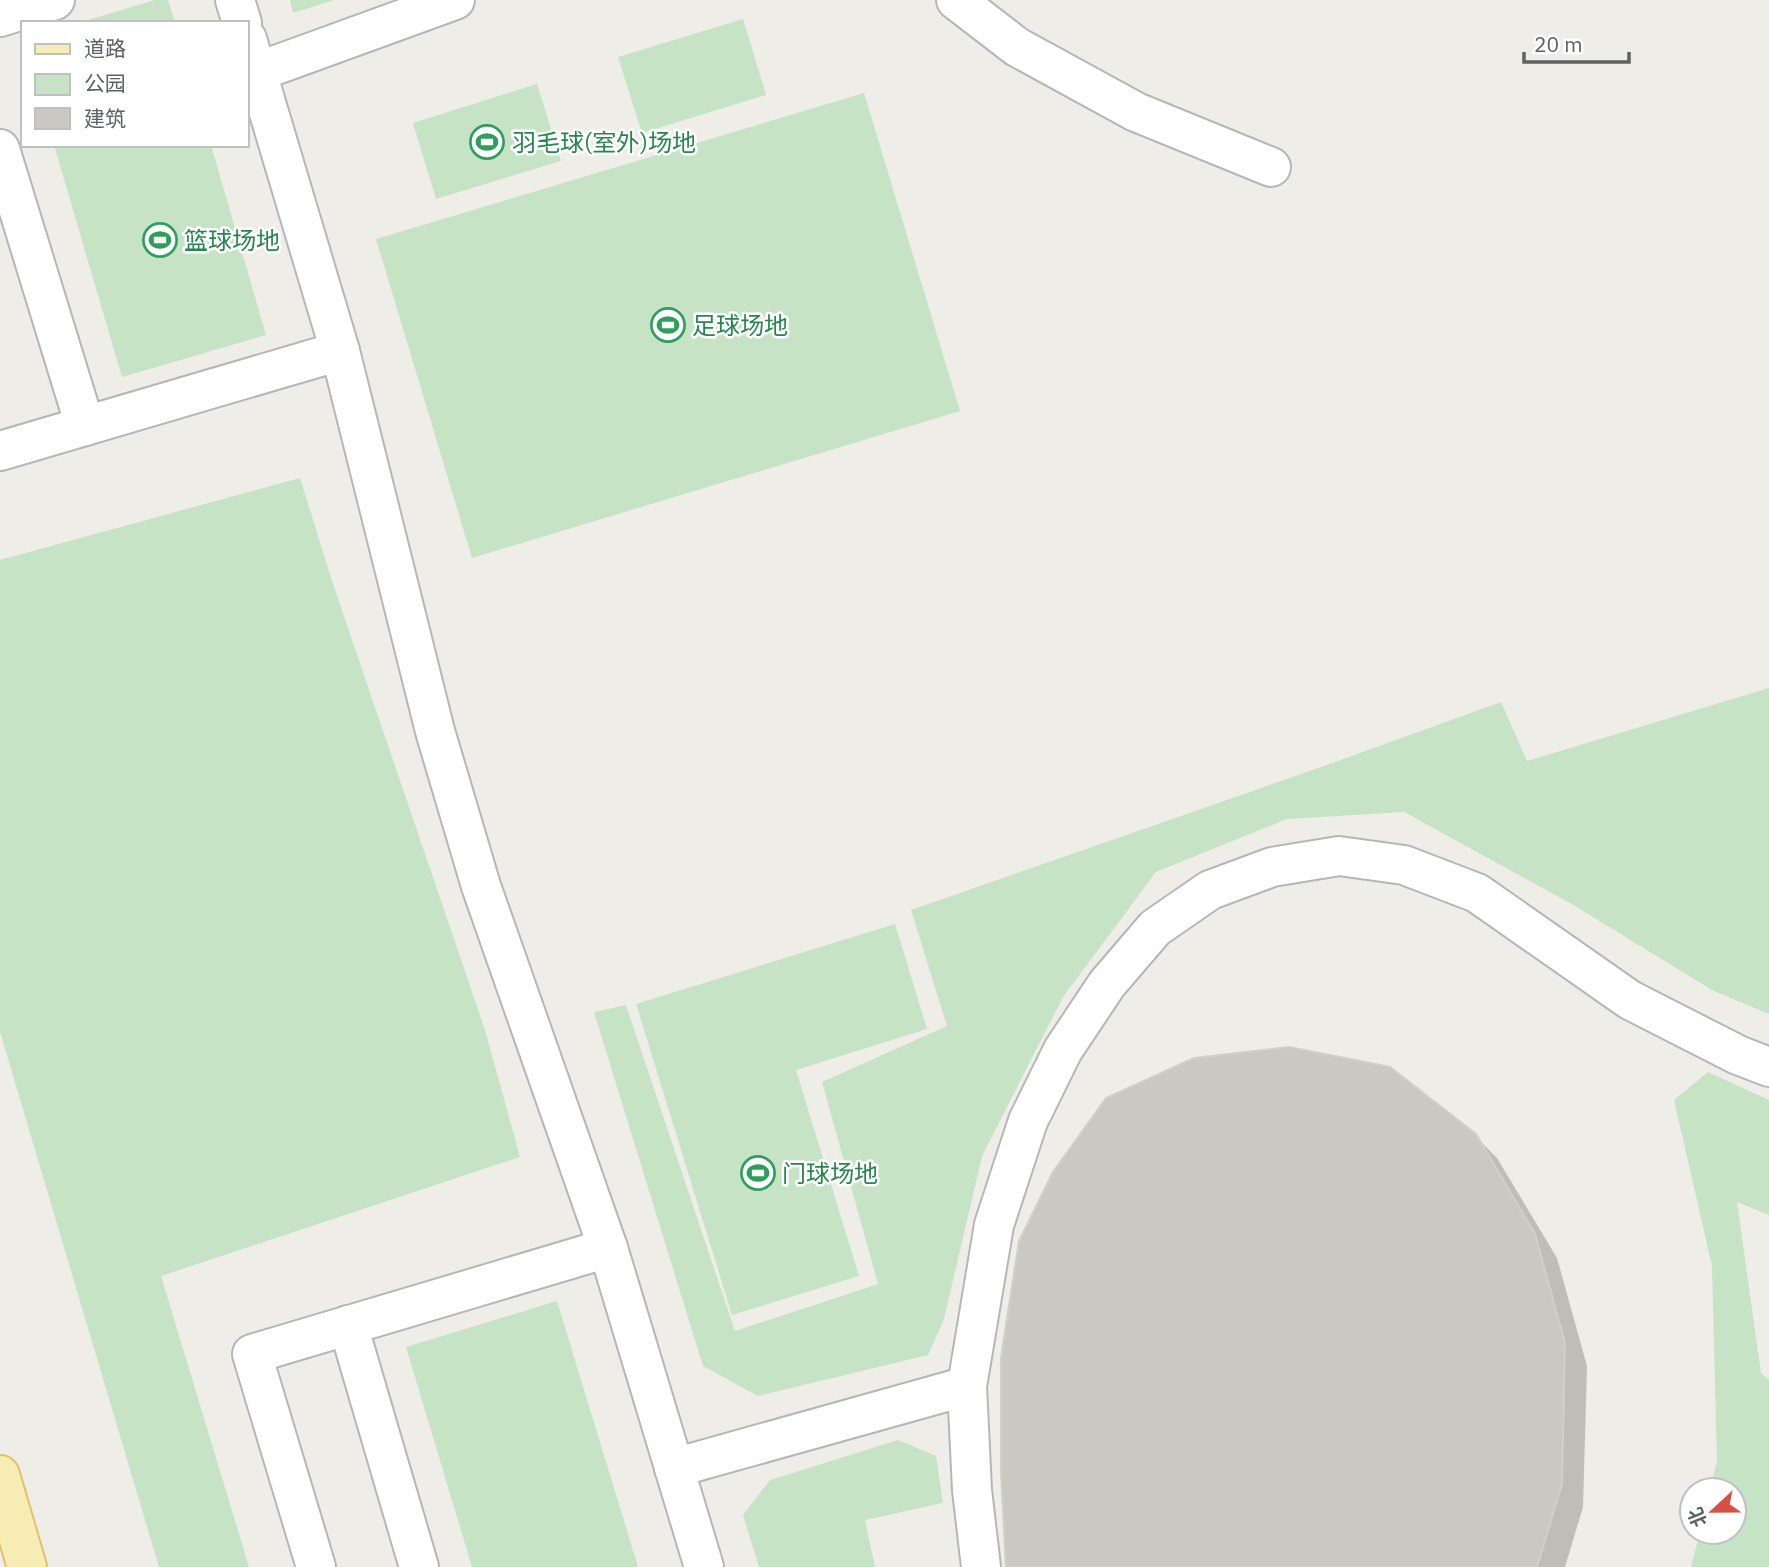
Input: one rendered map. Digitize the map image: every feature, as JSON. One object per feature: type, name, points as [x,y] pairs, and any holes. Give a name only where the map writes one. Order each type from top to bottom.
[{"type":"main road","points":[[0,1475],[27,1567]]},
{"type":"street","points":[[0,17],[55,0]]},
{"type":"street","points":[[235,0],[241,21]]},
{"type":"street","points":[[455,0],[252,55],[340,351],[435,732],[481,886],[608,1248],[704,1567]]},
{"type":"street","points":[[956,0],[1017,47],[1136,112],[1271,167]]},
{"type":"street","points":[[0,149],[85,426]]},
{"type":"street","points":[[0,451],[340,351]]},
{"type":"street","points":[[981,1567],[972,1490],[967,1385],[994,1224],[1028,1121],[1063,1050],[1107,984],[1155,928],[1210,890],[1272,867],[1339,856],[1404,865],[1477,893],[1630,1000],[1738,1055],[1769,1067]]},
{"type":"street","points":[[316,1567],[252,1354],[608,1248]]},
{"type":"street","points":[[348,1325],[419,1567]]},
{"type":"street","points":[[674,1468],[967,1385]]},
{"type":"green space","points":[[155,0],[168,0],[174,21],[85,21]]},
{"type":"green space","points":[[290,0],[334,0],[293,13]]},
{"type":"green space","name":"羽毛球(室外)场地","points":[[743,19],[766,95],[642,133],[618,57]]},
{"type":"green space","name":"羽毛球(室外)场地","points":[[537,84],[561,161],[436,199],[413,123]]},
{"type":"green space","name":"足球场地","points":[[864,93],[960,411],[472,558],[376,239]]},
{"type":"green space","name":"篮球场地","points":[[55,147],[212,147],[266,335],[122,377]]},
{"type":"green space","points":[[300,478],[332,581],[485,1030],[520,1157],[161,1276],[249,1567],[159,1567],[0,1032],[0,560]]},
{"type":"green space","points":[[1769,688],[1769,1014],[1712,990],[1570,903],[1404,812],[1287,819],[1156,872],[1063,997],[982,1156],[944,1319],[928,1355],[758,1396],[703,1366],[594,1012],[626,1005],[735,1331],[878,1284],[822,1082],[947,1026],[911,910],[1501,702],[1527,761]]},
{"type":"green space","name":"门球场地","points":[[895,924],[927,1029],[796,1070],[859,1276],[732,1315],[636,1004]]},
{"type":"green space","points":[[1708,1072],[1769,1100],[1769,1215],[1737,1202],[1761,1373],[1769,1380],[1769,1567],[1691,1567],[1696,1546],[1748,1546],[1748,1476],[1713,1476],[1717,1461],[1712,1266],[1674,1100]]},
{"type":"green space","points":[[557,1301],[638,1567],[472,1567],[406,1347]]},
{"type":"green space","points":[[898,1440],[936,1456],[943,1503],[865,1520],[875,1567],[759,1567],[743,1515],[770,1480]]},
{"type":"building","points":[[1289,1047],[1390,1067],[1476,1134],[1535,1234],[1565,1343],[1562,1484],[1537,1567],[1006,1567],[1001,1472],[1001,1358],[1019,1241],[1053,1172],[1106,1098],[1194,1058]]},
{"type":"place","name":"羽毛球(室外)场地","points":[[487,142]]},
{"type":"place","name":"篮球场地","points":[[160,240]]},
{"type":"place","name":"足球场地","points":[[668,325]]},
{"type":"place","name":"门球场地","points":[[758,1173]]}]
